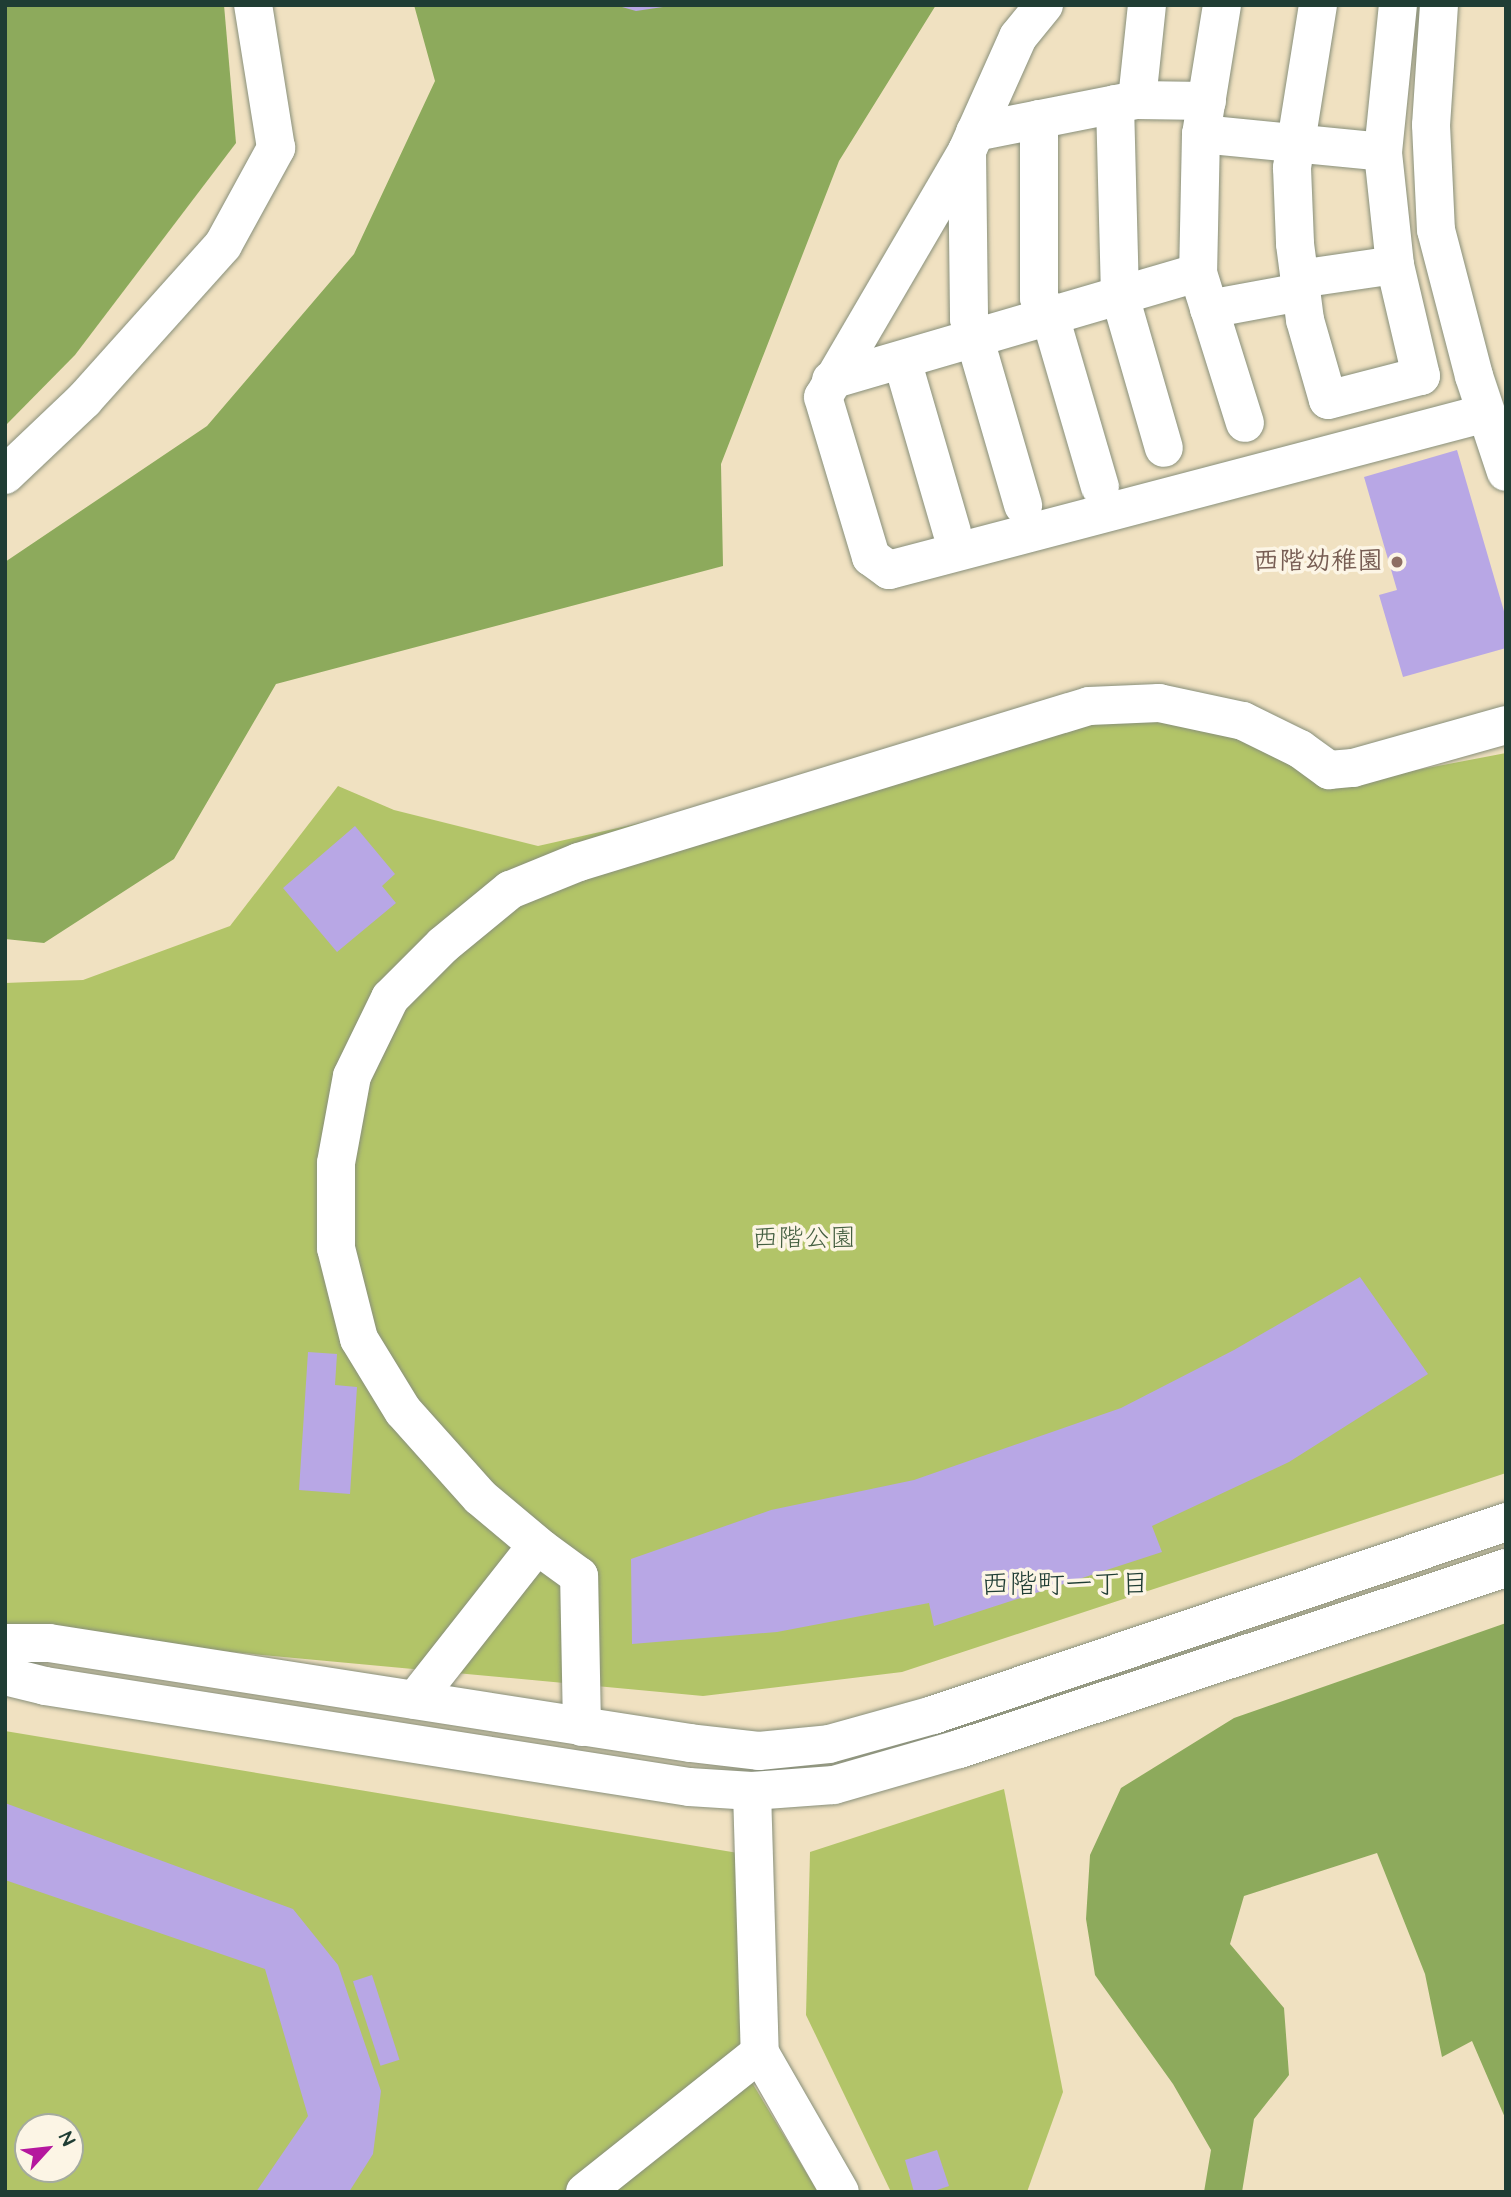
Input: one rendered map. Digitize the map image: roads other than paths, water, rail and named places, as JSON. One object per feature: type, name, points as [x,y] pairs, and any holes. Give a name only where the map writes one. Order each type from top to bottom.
[{"type":"street","points":[[5,475],[83,400],[223,245],[276,148],[253,5]]},
{"type":"street","points":[[1044,5],[1018,37],[971,141],[823,397],[871,557],[889,570],[1486,412]]},
{"type":"street","points":[[1147,5],[1126,102],[1120,296],[1164,448]]},
{"type":"street","points":[[1222,5],[1204,118],[1198,273],[1245,424]]},
{"type":"street","points":[[1318,5],[1292,168],[1305,320],[1328,400],[1422,376],[1395,265],[1383,152],[1398,5]]},
{"type":"street","points":[[1439,5],[1431,125],[1436,230],[1486,412],[1506,472]]},
{"type":"street","points":[[971,141],[1039,120],[1126,102],[1204,118],[1296,145],[1383,152]]},
{"type":"street","points":[[1039,120],[1039,298],[1050,316],[1100,487]]},
{"type":"street","points":[[971,141],[969,319],[1023,505]]},
{"type":"street","points":[[1209,309],[1395,265]]},
{"type":"street","points":[[831,380],[1198,273]]},
{"type":"street","points":[[902,360],[952,532]]},
{"type":"street","points":[[582,1727],[579,1576],[480,1497],[403,1411],[359,1339],[336,1248],[336,1163],[352,1076],[390,998],[443,945],[510,890],[579,862],[1089,706],[1159,703],[1243,721],[1300,749],[1329,770],[1353,768],[1506,725]]},
{"type":"street","points":[[5,1643],[49,1643],[582,1727],[759,1751],[829,1744],[933,1715],[1506,1522]]},
{"type":"street","points":[[415,1700],[537,1545]]},
{"type":"street","points":[[5,1676],[45,1686],[676,1785],[752,1791],[834,1785],[959,1749],[1506,1568]]},
{"type":"street","points":[[752,1791],[760,2053],[840,2192]]},
{"type":"street","points":[[585,2192],[760,2053]]},
{"type":"place","name":"西階幼稚園","points":[[1397,562]]},
{"type":"district","name":"西階町一丁目","points":[[1065,1585]]},
{"type":"park label","name":"西階公園","points":[[804,1239]]}]
